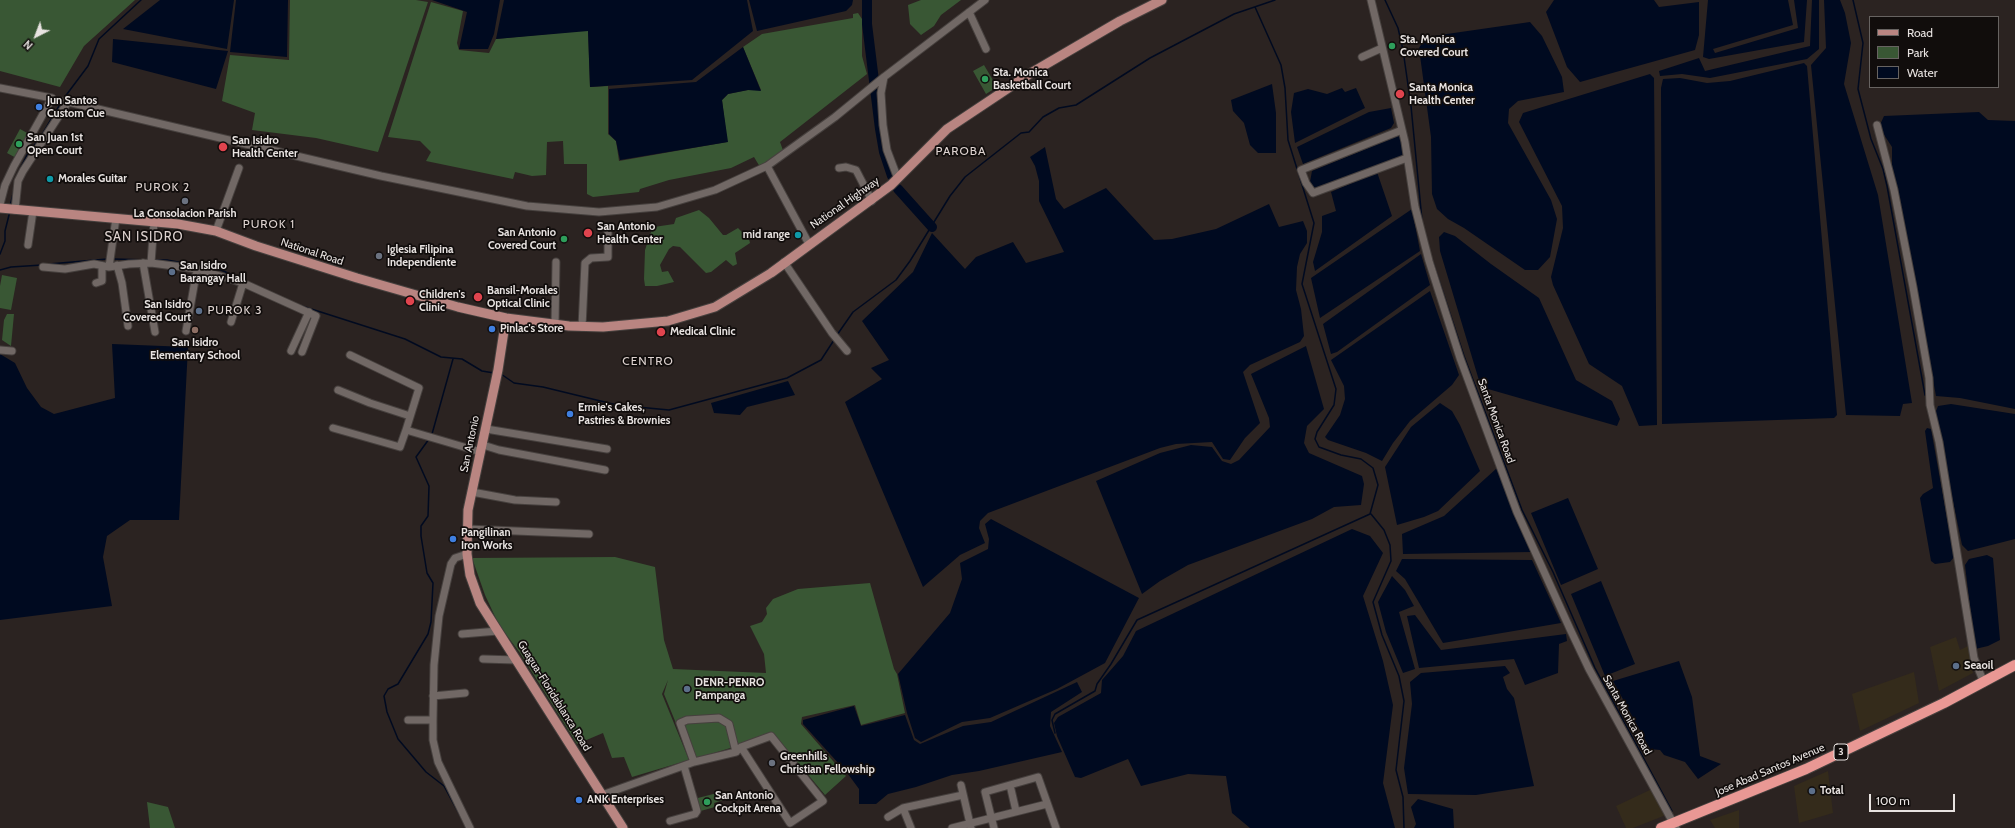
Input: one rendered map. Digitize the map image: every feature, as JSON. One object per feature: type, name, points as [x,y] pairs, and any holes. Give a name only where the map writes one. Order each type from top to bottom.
[{"type":"highway","name":"Jose Abad Santos Avenue","points":[[1661,828],[1674,826],[1806,769],[1984,683],[2015,665]]},
{"type":"main road","name":"National Highway","points":[[506,318],[582,327],[603,327],[668,321],[715,307],[784,262],[872,200],[898,179],[947,129],[1032,73],[1120,21],[1162,0]]},
{"type":"main road","name":"National Road","points":[[9,209],[178,224],[216,231],[256,246],[357,278],[458,307],[506,318]]},
{"type":"main road","name":"San Antonio","points":[[470,575],[466,554],[468,510],[498,370],[506,318]]},
{"type":"main road","name":"Guagua-Floridablanca Road","points":[[470,575],[480,603],[623,828]]},
{"type":"street","points":[[9,209],[18,181],[23,171],[66,102],[381,176],[526,206],[599,212],[657,207],[714,190],[767,166],[836,117],[884,77],[984,0]]},
{"type":"street","name":"Santa Monica Road","points":[[1371,0],[1402,130],[1415,207],[1429,261],[1460,358],[1517,512],[1589,669],[1674,826]]},
{"type":"street","points":[[969,12],[986,49]]},
{"type":"street","points":[[1362,57],[1382,48]]},
{"type":"street","points":[[884,77],[881,93],[883,125],[887,150],[898,179]]},
{"type":"street","points":[[0,88],[52,98],[14,166],[0,204]]},
{"type":"street","points":[[1877,125],[1894,190],[1924,348],[1929,378],[1930,405],[1939,442],[1974,658],[1984,683]]},
{"type":"street","points":[[1402,130],[1301,170],[1306,183],[1313,193],[1407,158]]},
{"type":"street","points":[[767,166],[809,244]]},
{"type":"street","points":[[839,168],[846,167],[856,170],[872,200]]},
{"type":"street","points":[[216,231],[238,168]]},
{"type":"street","points":[[28,245],[33,211]]},
{"type":"street","points":[[96,283],[102,281],[116,218]]},
{"type":"street","points":[[151,260],[154,222]]},
{"type":"street","points":[[582,327],[585,263],[591,258],[608,257],[608,233]]},
{"type":"street","points":[[43,267],[65,269],[94,264],[107,263],[117,265],[143,263],[151,260],[174,263],[243,283],[316,316],[302,352]]},
{"type":"street","points":[[555,324],[556,262]]},
{"type":"street","points":[[784,262],[832,333],[847,351]]},
{"type":"street","points":[[143,263],[155,332]]},
{"type":"street","points":[[117,265],[122,283],[128,326]]},
{"type":"street","points":[[186,331],[197,270]]},
{"type":"street","points":[[231,322],[243,283]]},
{"type":"street","points":[[291,352],[309,312]]},
{"type":"street","points":[[0,350],[12,351]]},
{"type":"street","points":[[333,428],[400,447],[419,388],[350,355]]},
{"type":"street","points":[[338,390],[370,403],[410,416]]},
{"type":"street","points":[[486,428],[607,449]]},
{"type":"street","points":[[406,430],[432,438],[605,470]]},
{"type":"street","points":[[472,492],[516,500],[556,502]]},
{"type":"street","points":[[467,529],[589,534]]},
{"type":"street","points":[[466,554],[453,560],[447,576],[436,633],[432,720],[433,740],[438,762],[470,828]]},
{"type":"street","points":[[462,634],[498,631]]},
{"type":"street","points":[[483,659],[516,660]]},
{"type":"street","points":[[433,696],[465,693]]},
{"type":"street","points":[[602,796],[694,762],[739,750],[772,736],[823,801],[790,823],[739,750],[729,724],[719,718],[687,720],[680,723],[694,762]]},
{"type":"street","points":[[408,720],[432,720]]},
{"type":"street","points":[[670,821],[695,814],[697,811],[684,766]]},
{"type":"street","points":[[994,828],[985,792],[1038,777],[1056,828]]},
{"type":"street","points":[[961,785],[970,826]]},
{"type":"street","points":[[1010,785],[1016,811]]},
{"type":"street","points":[[888,817],[903,808],[963,795]]},
{"type":"street","points":[[952,828],[970,826],[991,818],[1047,804]]},
{"type":"street","points":[[903,808],[911,828]]},
{"type":"shaded area","points":[[1956,637],[1960,650],[1968,646],[1973,673],[1939,691],[1930,647]]},
{"type":"shaded area","points":[[1914,672],[1919,703],[1860,731],[1852,694]]},
{"type":"shaded area","points":[[1828,771],[1833,813],[1799,823],[1794,786]]},
{"type":"shaded area","points":[[1652,789],[1666,815],[1633,828],[1626,828],[1616,806]]},
{"type":"shaded area","points":[[1739,810],[1739,828],[1715,828],[1710,820]]},
{"type":"green space","points":[[0,0],[135,0],[84,46],[60,87],[0,71]]},
{"type":"green space","points":[[290,0],[416,0],[428,2],[378,152],[316,138],[252,130],[255,113],[222,101],[230,55],[289,60]]},
{"type":"green space","points":[[921,0],[961,0],[941,15],[934,26],[921,35],[910,24],[908,5]]},
{"type":"green space","points":[[431,2],[463,11],[457,43],[459,50],[489,53],[496,39],[588,30],[590,87],[608,86],[608,134],[616,141],[619,161],[727,142],[722,100],[728,94],[748,90],[761,90],[743,47],[762,34],[853,18],[853,14],[858,13],[862,19],[862,56],[867,74],[780,142],[784,153],[760,167],[754,157],[731,168],[669,180],[640,189],[639,192],[593,197],[587,194],[587,164],[564,164],[563,141],[547,142],[546,175],[532,176],[515,172],[513,179],[426,161],[431,152],[420,141],[388,137]]},
{"type":"green space","name":"Sta. Monica Basketball Court","points":[[984,65],[997,87],[986,94],[973,71]]},
{"type":"green space","name":"San Juan 1st Open Court","points":[[20,129],[31,135],[18,159],[7,153]]},
{"type":"green space","points":[[699,210],[709,218],[723,235],[726,235],[738,228],[749,239],[750,243],[735,253],[737,264],[733,266],[726,260],[711,272],[706,273],[680,247],[673,246],[669,249],[660,265],[662,272],[668,271],[674,282],[657,286],[645,286],[645,250],[652,229],[654,227],[674,224],[676,218]]},
{"type":"green space","points":[[2,275],[17,278],[11,310],[0,308],[0,286]]},
{"type":"green space","points":[[7,314],[14,314],[11,346],[2,340],[4,320]]},
{"type":"green space","points":[[615,557],[655,567],[664,640],[673,669],[766,673],[764,654],[750,626],[762,622],[767,614],[766,608],[773,599],[798,589],[870,583],[894,669],[897,674],[905,713],[861,725],[855,705],[802,717],[801,724],[846,776],[825,795],[779,740],[773,735],[691,760],[664,694],[668,680],[662,694],[689,760],[632,777],[624,757],[612,758],[603,733],[577,744],[520,653],[499,625],[485,595],[472,558]]},
{"type":"green space","name":"San Antonio Cockpit Arena","points":[[721,792],[723,800],[714,803],[715,807],[697,812],[694,799]]},
{"type":"green space","points":[[147,802],[168,807],[175,828],[150,828]]},
{"type":"water","points":[[160,0],[234,0],[227,49],[123,29]]},
{"type":"water","points":[[236,0],[288,0],[287,57],[230,52]]},
{"type":"water","points":[[432,0],[500,0],[494,34],[488,49],[459,49],[467,12]]},
{"type":"water","points":[[504,0],[747,0],[753,31],[692,80],[590,87],[588,31],[496,39]]},
{"type":"water","points":[[749,0],[853,0],[852,5],[846,11],[757,31]]},
{"type":"water","points":[[1554,0],[1654,0],[1659,7],[1699,2],[1699,35],[1695,50],[1580,82],[1567,67],[1546,12]]},
{"type":"water","points":[[1708,0],[1788,0],[1793,25],[1713,49],[1715,53],[1798,28],[1794,0],[1807,0],[1804,42],[1709,59],[1703,57]]},
{"type":"water","points":[[1812,0],[1819,0],[1819,49],[1807,59],[1710,78],[1682,74],[1660,76],[1659,71],[1699,58],[1705,71],[1810,46]]},
{"type":"water","points":[[1824,0],[1840,0],[1845,13],[1851,43],[1844,84],[1878,195],[1912,403],[1903,404],[1900,416],[1846,415],[1811,65],[1826,48]]},
{"type":"water","points":[[1530,22],[1542,36],[1562,77],[1564,92],[1518,101],[1509,109],[1508,123],[1551,200],[1557,219],[1550,257],[1538,270],[1525,270],[1464,228],[1448,219],[1437,209],[1432,194],[1431,137],[1419,48],[1426,37]]},
{"type":"water","points":[[113,39],[228,51],[216,89],[112,62]]},
{"type":"water","points":[[743,47],[761,91],[748,90],[728,94],[722,100],[728,142],[620,160],[616,141],[609,134],[609,89],[696,82]]},
{"type":"water","points":[[1804,63],[1807,66],[1837,415],[1834,418],[1662,424],[1661,88],[1663,79],[1680,78],[1707,83],[1730,81]]},
{"type":"water","points":[[1650,74],[1654,78],[1657,425],[1639,426],[1622,386],[1589,364],[1553,285],[1551,277],[1563,228],[1562,206],[1519,122],[1523,113]]},
{"type":"water","points":[[1272,84],[1276,113],[1276,153],[1258,153],[1250,145],[1244,123],[1233,111],[1231,100]]},
{"type":"water","points":[[1342,88],[1345,92],[1356,88],[1365,108],[1295,143],[1291,112],[1294,93],[1308,89],[1327,94]]},
{"type":"water","points":[[1391,108],[1394,123],[1391,128],[1303,164],[1297,147],[1369,112]]},
{"type":"water","points":[[1979,112],[1988,120],[2015,121],[2015,409],[1960,398],[1936,396],[1898,189],[1892,176],[1892,147],[1879,127],[1884,116]]},
{"type":"water","points":[[1400,135],[1403,154],[1400,158],[1314,192],[1310,182],[1312,171]]},
{"type":"water","points":[[1045,147],[1056,199],[1064,209],[1106,188],[1154,240],[1172,239],[1216,229],[1269,204],[1279,227],[1303,221],[1307,231],[1307,243],[1300,254],[1297,267],[1296,290],[1301,309],[1304,336],[1300,342],[1250,365],[1243,372],[1260,423],[1245,438],[1230,460],[1223,459],[1212,442],[1176,444],[1160,448],[988,513],[980,521],[979,528],[985,543],[960,555],[923,587],[845,402],[882,379],[871,368],[889,360],[862,321],[913,272],[932,233],[965,269],[976,257],[1013,242],[1026,263],[1064,252],[1039,201],[1039,181],[1035,166],[1030,157]]},
{"type":"water","points":[[1377,172],[1392,216],[1315,271],[1313,262],[1322,232],[1322,216],[1336,211],[1331,192]]},
{"type":"water","points":[[1412,209],[1420,251],[1320,318],[1311,278]]},
{"type":"water","points":[[1444,232],[1455,236],[1539,298],[1576,380],[1612,401],[1620,419],[1617,426],[1481,387],[1440,251],[1439,237]]},
{"type":"water","points":[[1421,254],[1430,285],[1337,352],[1331,354],[1323,324]]},
{"type":"water","points":[[1430,291],[1459,375],[1452,385],[1410,421],[1393,443],[1382,461],[1366,453],[1328,440],[1325,437],[1340,415],[1345,399],[1344,386],[1331,360]]},
{"type":"water","points":[[112,344],[188,347],[179,520],[130,520],[107,536],[103,557],[112,606],[0,620],[0,354],[15,363],[27,388],[41,407],[54,414],[115,398]]},
{"type":"water","points":[[1306,346],[1324,409],[1307,426],[1304,443],[1309,453],[1362,476],[1364,484],[1361,505],[1334,507],[1312,519],[1188,565],[1160,581],[1142,594],[1096,481],[1160,453],[1191,445],[1212,447],[1222,461],[1231,464],[1239,460],[1270,427],[1269,418],[1251,374]]},
{"type":"water","points":[[788,381],[795,395],[747,407],[740,415],[714,413],[711,403]]},
{"type":"water","points":[[1440,403],[1452,411],[1460,425],[1480,471],[1438,511],[1397,525],[1385,467],[1411,427]]},
{"type":"water","points":[[1951,404],[2015,414],[2015,539],[1968,551],[1962,545],[1935,414],[1938,406]]},
{"type":"water","points":[[1927,428],[1931,429],[1954,557],[1950,562],[1935,564],[1931,561],[1920,498],[1923,494],[1933,488],[1925,431]]},
{"type":"water","points":[[1497,468],[1532,552],[1403,554],[1402,534],[1444,516]]},
{"type":"water","points":[[1568,498],[1598,569],[1561,585],[1531,513]]},
{"type":"water","points":[[991,519],[1139,598],[1105,663],[1057,689],[990,718],[962,722],[921,742],[915,738],[907,713],[898,674],[950,613],[962,579],[960,563],[988,549],[989,539],[985,524]]},
{"type":"water","points":[[1352,529],[1370,536],[1383,553],[1363,596],[1383,661],[1393,705],[1383,783],[1395,828],[1250,828],[1232,813],[1226,776],[1188,774],[1141,786],[1128,759],[1081,778],[1075,777],[1057,736],[1054,723],[1058,717],[1101,693],[1102,680],[1123,656],[1136,631]]},
{"type":"water","points":[[1987,555],[1993,558],[2000,640],[1988,646],[1975,649],[1965,565],[1969,559]]},
{"type":"water","points":[[1402,559],[1532,560],[1561,623],[1443,643],[1405,579],[1396,571]]},
{"type":"water","points":[[1392,576],[1405,590],[1414,606],[1399,612],[1415,669],[1403,673],[1386,632],[1378,602]]},
{"type":"water","points":[[1601,581],[1635,664],[1605,676],[1571,594]]},
{"type":"water","points":[[1415,615],[1441,650],[1566,634],[1567,641],[1559,644],[1558,673],[1525,685],[1514,659],[1419,668],[1407,616]]},
{"type":"water","points":[[1679,661],[1692,697],[1700,756],[1721,764],[1698,779],[1685,762],[1664,755],[1660,750],[1650,749],[1613,681]]},
{"type":"water","points":[[1505,666],[1510,673],[1503,677],[1507,689],[1514,698],[1534,786],[1476,795],[1408,794],[1404,768],[1412,704],[1410,682],[1421,673]]},
{"type":"water","points":[[1077,682],[1082,692],[1051,712],[1050,726],[1062,752],[979,771],[952,775],[916,787],[888,794],[876,804],[859,804],[859,789],[848,774],[803,724],[803,720],[854,706],[861,726],[905,715],[914,740],[920,744],[963,726],[991,722]]},
{"type":"water","points":[[1418,799],[1453,809],[1454,828],[1414,828],[1416,824],[1411,807]]},
{"type":"waterway","points":[[64,98],[88,66],[99,39],[141,0]]},
{"type":"waterway","points":[[867,0],[867,24],[880,129],[884,152],[892,176]]},
{"type":"waterway","points":[[837,335],[853,312],[896,280],[910,261],[950,196],[965,177],[1021,133],[1029,132],[1043,117],[1059,108],[1076,105],[1150,58],[1234,14],[1275,0]]},
{"type":"waterway","points":[[1385,0],[1398,28],[1403,50],[1411,106],[1422,220]]},
{"type":"waterway","points":[[1853,0],[1863,43],[1858,89],[1871,139],[1883,169],[1887,186],[1925,395]]},
{"type":"waterway","points":[[1055,733],[1052,720],[1055,714],[1095,691],[1097,684],[1111,664],[1137,620],[1370,514],[1378,485],[1373,468],[1361,459],[1341,455],[1319,447],[1315,439],[1317,432],[1334,405],[1336,389],[1302,284],[1314,223],[1288,140],[1285,88],[1281,65],[1255,7]]},
{"type":"waterway","points":[[18,173],[28,153],[40,138],[62,101]]},
{"type":"waterway","points":[[898,189],[932,227]]},
{"type":"waterway","points":[[10,206],[14,190]]},
{"type":"waterway","points":[[0,254],[5,241],[5,231],[10,211]]},
{"type":"waterway","points":[[49,264],[107,259]]},
{"type":"waterway","points":[[113,259],[149,260]]},
{"type":"waterway","points":[[153,260],[167,260],[221,270],[237,277]]},
{"type":"waterway","points":[[1433,262],[1464,356],[1522,510],[1553,572],[1595,668],[1672,811]]},
{"type":"waterway","points":[[0,270],[11,267],[42,265]]},
{"type":"waterway","points":[[302,306],[405,339],[441,357],[462,359],[482,371],[494,373]]},
{"type":"waterway","points":[[501,374],[514,383],[543,387],[617,405],[669,410],[787,378],[821,360],[834,340]]},
{"type":"waterway","points":[[432,434],[453,359]]},
{"type":"waterway","points":[[429,439],[416,457],[429,486],[428,516],[421,526],[421,536],[427,573],[433,583],[431,622],[428,634],[398,684],[388,689],[384,696],[387,712],[398,739],[426,772],[444,786],[464,823]]},
{"type":"waterway","points":[[1371,514],[1384,530],[1390,545],[1391,561],[1373,602],[1382,635],[1399,676],[1404,701],[1396,770],[1403,797],[1404,828]]},
{"type":"place","name":"Sta. Monica Covered Court","points":[[1392,46]]},
{"type":"place","name":"Sta. Monica Basketball Court","points":[[985,79]]},
{"type":"place","name":"Santa Monica Health Center","points":[[1400,94]]},
{"type":"place","name":"Jun Santos Custom Cue","points":[[39,107]]},
{"type":"place","name":"San Juan 1st Open Court","points":[[19,144]]},
{"type":"place","name":"San Isidro Health Center","points":[[223,147]]},
{"type":"place","name":"Morales Guitar","points":[[50,179]]},
{"type":"place","name":"La Consolacion Parish","points":[[185,201]]},
{"type":"place","name":"San Antonio Health Center","points":[[588,233]]},
{"type":"place","name":"mid range","points":[[798,235]]},
{"type":"place","name":"San Antonio Covered Court","points":[[564,239]]},
{"type":"place","name":"Iglesia Filipina Independiente","points":[[379,256]]},
{"type":"place","name":"San Isidro Barangay Hall","points":[[172,272]]},
{"type":"place","name":"Bansil-Morales Optical Clinic","points":[[478,297]]},
{"type":"place","name":"Children's Clinic","points":[[410,301]]},
{"type":"place","name":"San Isidro Covered Court","points":[[199,311]]},
{"type":"place","name":"Pinlac's Store","points":[[492,329]]},
{"type":"place","name":"San Isidro Elementary School","points":[[195,330]]},
{"type":"place","name":"Medical Clinic","points":[[661,332]]},
{"type":"place","name":"Ermie's Cakes, Pastries & Brownies","points":[[570,414]]},
{"type":"place","name":"Pangilinan Iron Works","points":[[453,539]]},
{"type":"place","name":"Seaoil","points":[[1956,666]]},
{"type":"place","name":"DENR-PENRO Pampanga","points":[[687,689]]},
{"type":"place","name":"Greenhills Christian Fellowship","points":[[772,763]]},
{"type":"place","name":"Total","points":[[1812,791]]},
{"type":"place","name":"ANK Enterprises","points":[[579,800]]},
{"type":"place","name":"San Antonio Cockpit Arena","points":[[707,802]]},
{"type":"district","name":"PAROBA","points":[[961,151]]},
{"type":"district","name":"PUROK 2","points":[[163,187]]},
{"type":"district","name":"PUROK 1","points":[[269,224]]},
{"type":"district","name":"SAN ISIDRO","points":[[144,237]]},
{"type":"district","name":"PUROK 3","points":[[235,310]]},
{"type":"district","name":"CENTRO","points":[[648,361]]}]
